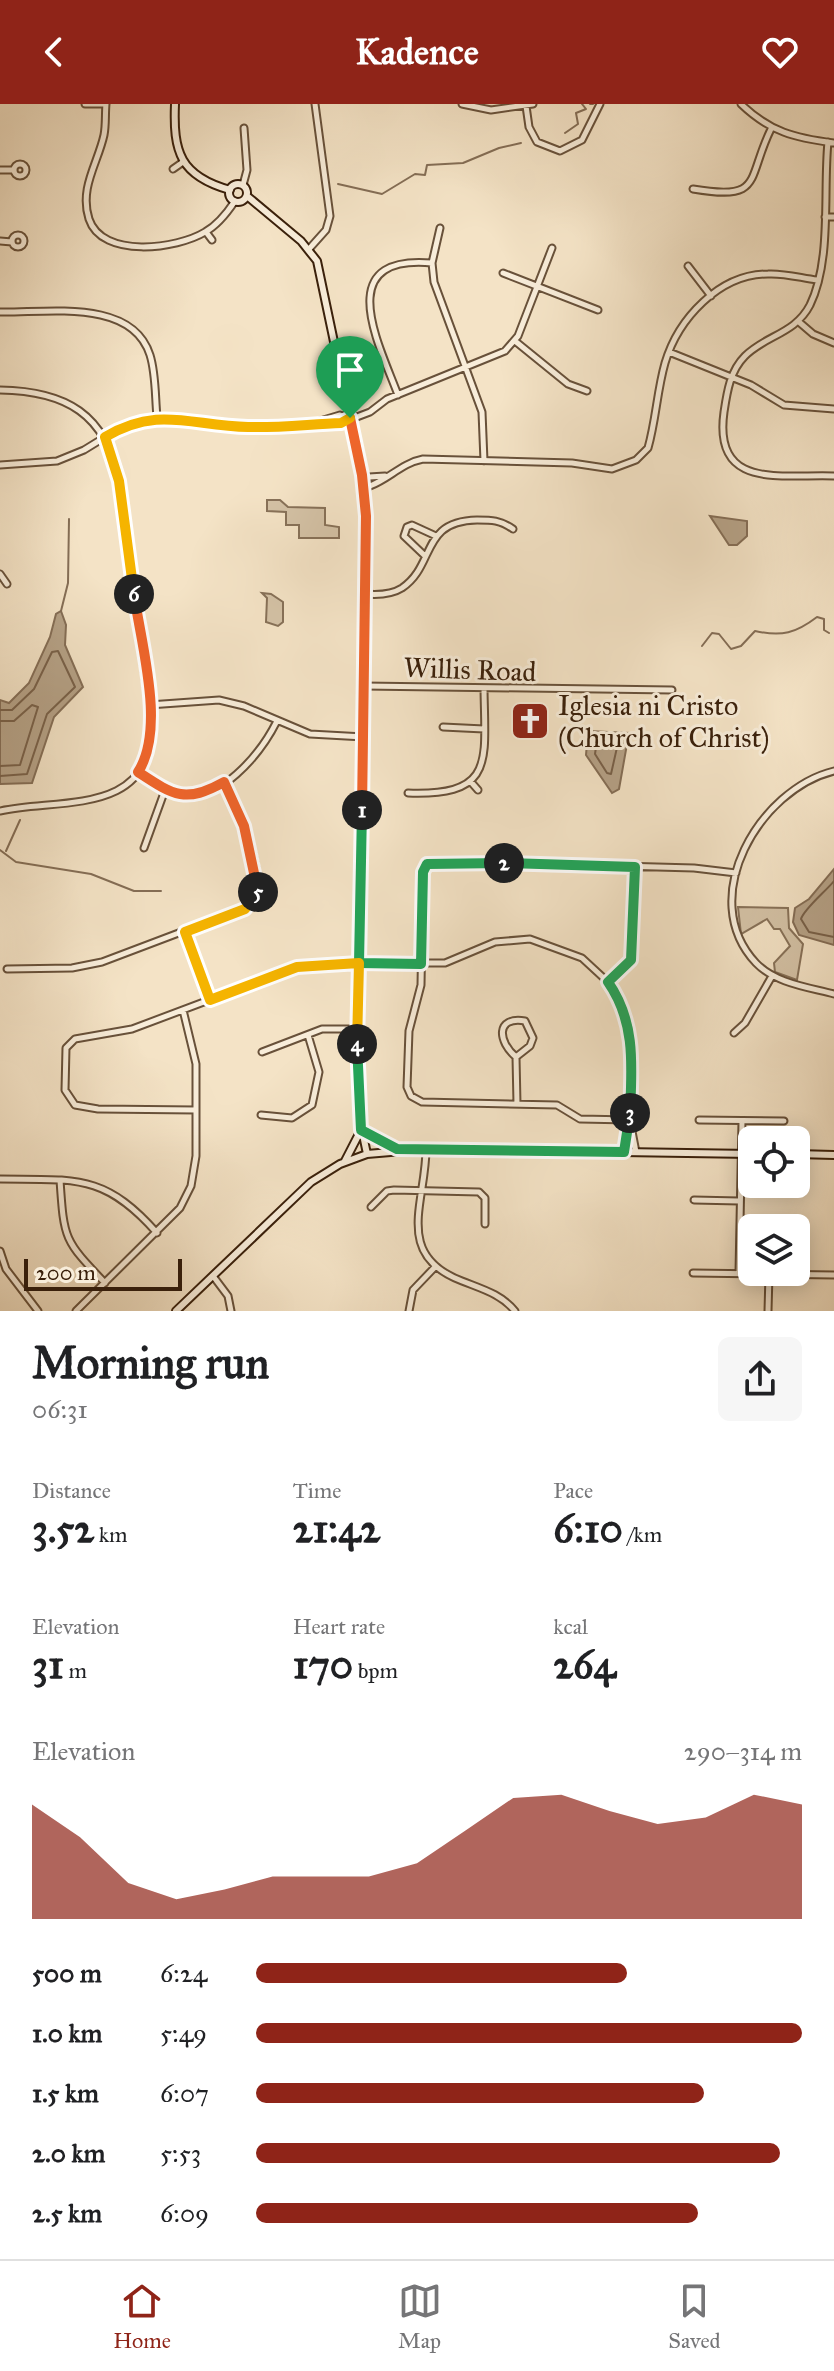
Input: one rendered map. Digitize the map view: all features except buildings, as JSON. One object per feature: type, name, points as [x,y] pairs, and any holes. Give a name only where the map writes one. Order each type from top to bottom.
[{"type":"main road","points":[[175,104],[174,135],[183,162],[206,182],[230,190],[235,201],[241,202],[247,196]]},
{"type":"main road","points":[[230,190],[234,185],[243,185],[247,196],[309,249],[320,268],[363,483],[364,737],[357,1029],[361,1130],[367,1154]]},
{"type":"main road","points":[[361,1130],[397,1149]]},
{"type":"main road","points":[[345,1161],[361,1130]]},
{"type":"main road","points":[[176,1311],[311,1182],[345,1161],[367,1154],[397,1149],[738,1154]]},
{"type":"main road","points":[[810,1154],[834,1155]]},
{"type":"street","points":[[85,104],[106,104],[104,135],[87,185],[87,208],[93,228],[104,238],[124,244],[173,244],[206,232],[235,201]]},
{"type":"street","points":[[309,249],[322,235],[330,216],[315,104]]},
{"type":"street","points":[[462,104],[491,110],[533,104]]},
{"type":"street","points":[[526,106],[529,127],[537,142],[560,151],[582,140],[600,104]]},
{"type":"street","points":[[746,106],[771,129],[831,143],[825,217],[813,299],[799,322],[754,348],[740,361],[732,377],[721,435],[725,451],[735,465],[754,473],[834,476]]},
{"type":"street","points":[[243,185],[247,170],[244,128]]},
{"type":"street","points":[[693,189],[728,194],[747,187],[753,181],[771,129]]},
{"type":"street","points":[[173,169],[183,162]]},
{"type":"street","points":[[0,170],[14,170]]},
{"type":"street","points":[[825,217],[834,217]]},
{"type":"street","points":[[440,228],[432,263],[436,291],[484,419],[484,461]]},
{"type":"street","points":[[206,232],[212,240]]},
{"type":"street","points":[[0,241],[12,242]]},
{"type":"street","points":[[0,465],[57,461],[131,423],[157,417],[248,427],[341,423],[364,415],[398,395],[500,355],[515,341],[552,248]]},
{"type":"street","points":[[398,395],[369,319],[370,293],[376,281],[398,265],[411,261],[432,263]]},
{"type":"street","points":[[688,266],[711,296]]},
{"type":"street","points":[[503,273],[598,310]]},
{"type":"street","points":[[363,483],[370,486],[423,459],[579,464],[606,469],[636,460],[648,448],[669,352],[684,324],[711,296],[739,280],[758,274],[817,280]]},
{"type":"street","points":[[0,312],[105,315],[131,327],[150,353],[157,417]]},
{"type":"street","points":[[799,322],[818,338],[834,343]]},
{"type":"street","points":[[515,341],[568,384],[587,391]]},
{"type":"street","points":[[669,352],[732,377],[791,407],[834,409]]},
{"type":"street","points":[[0,390],[30,391],[60,399],[87,417],[105,437],[119,481],[151,738],[138,772],[120,790],[98,800],[0,811]]},
{"type":"street","points":[[364,594],[386,594],[401,589],[418,572],[436,536],[448,526],[471,520],[499,521],[513,529]]},
{"type":"street","points":[[424,555],[404,536],[407,527],[412,525],[436,536]]},
{"type":"street","points":[[0,574],[7,584]]},
{"type":"street","name":"Willis Road","points":[[364,686],[672,690]]},
{"type":"street","points":[[408,793],[445,794],[471,782],[481,764],[484,689]]},
{"type":"street","points":[[149,705],[219,700],[244,706],[310,734],[364,737]]},
{"type":"street","points":[[138,772],[165,790],[193,796],[224,782],[250,761],[277,721]]},
{"type":"street","points":[[443,727],[484,729]]},
{"type":"street","points":[[834,771],[796,786],[765,815],[748,841],[736,873],[733,919],[737,933],[757,964],[772,976],[834,994]]},
{"type":"street","points":[[7,969],[87,966],[245,909],[254,901],[258,891],[244,826],[224,782]]},
{"type":"street","points":[[471,782],[478,790]]},
{"type":"street","points":[[144,848],[165,790]]},
{"type":"street","points":[[630,1120],[580,1119],[557,1105],[422,1102],[411,1096],[407,1087],[409,1031],[421,985],[423,872],[427,864],[694,868],[736,873]]},
{"type":"street","points":[[608,982],[631,960],[635,867]]},
{"type":"street","points":[[185,932],[210,1000]]},
{"type":"street","points":[[196,1110],[81,1108],[71,1102],[65,1090],[64,1056],[75,1039],[132,1029],[297,967],[445,963],[495,942],[530,939],[567,949],[590,964],[608,982],[623,1007],[630,1034],[630,1120],[636,1152]]},
{"type":"street","points":[[734,1033],[745,1023],[772,976]]},
{"type":"street","points":[[76,1311],[180,1208],[191,1186],[196,1156],[195,1052],[183,1010]]},
{"type":"street","points":[[516,1057],[530,1046],[533,1038],[525,1021],[508,1023],[501,1035],[501,1042],[516,1057],[517,1104]]},
{"type":"street","points":[[262,1052],[322,1029],[357,1029]]},
{"type":"street","points":[[261,1115],[292,1118],[312,1105],[319,1072],[308,1035]]},
{"type":"street","points":[[624,1152],[630,1120]]},
{"type":"street","points":[[699,1120],[784,1121]]},
{"type":"street","points":[[742,1121],[742,1126]]},
{"type":"street","points":[[426,1149],[426,1176],[421,1191],[418,1232],[426,1256],[435,1267],[492,1292],[515,1311]]},
{"type":"street","points":[[0,1179],[86,1183],[118,1195],[157,1233]]},
{"type":"street","points":[[60,1180],[63,1223],[69,1246],[105,1283]]},
{"type":"street","points":[[371,1207],[387,1191],[486,1193],[485,1224]]},
{"type":"street","points":[[739,1198],[739,1214]]},
{"type":"street","points":[[694,1200],[739,1201]]},
{"type":"street","points":[[0,1251],[6,1269],[38,1311]]},
{"type":"street","points":[[409,1311],[413,1290],[435,1267]]},
{"type":"street","points":[[693,1273],[738,1273]]},
{"type":"street","points":[[810,1275],[834,1275]]},
{"type":"street","points":[[213,1276],[228,1296],[231,1311]]},
{"type":"street","points":[[768,1311],[769,1286]]},
{"type":"shaded area","points":[[267,500],[280,500],[288,507],[325,508],[325,525],[339,527],[339,538],[299,538],[299,525],[286,525],[286,512],[267,511]]},
{"type":"shaded area","points":[[262,593],[271,594],[283,602],[283,622],[278,626],[266,622],[267,598]]},
{"type":"shaded area","points":[[738,907],[788,908],[789,928],[803,944],[797,980],[775,972],[774,963],[790,946],[780,929],[774,929],[767,919],[741,934]]},
{"type":"water","points":[[710,516],[747,521],[747,536],[737,545],[729,545]]},
{"type":"water","points":[[61,611],[66,625],[65,645],[83,687],[54,717],[32,783],[0,784],[0,700],[9,703],[29,683],[50,637],[56,614]]},
{"type":"water","points":[[588,731],[629,733],[619,789],[612,793],[586,755]]},
{"type":"water","points":[[834,869],[834,945],[799,935],[793,922],[795,908],[809,899]]},
{"type":"waterway","points":[[565,133],[578,124],[576,113],[586,109],[582,104]]},
{"type":"waterway","points":[[338,184],[382,194],[415,174],[425,175],[427,165],[463,163],[499,148],[521,143]]},
{"type":"waterway","points":[[61,611],[68,583],[69,519]]},
{"type":"waterway","points":[[702,646],[712,633],[719,634],[731,649],[741,646],[755,631],[773,634],[788,632],[817,617],[824,619],[824,630],[829,633]]},
{"type":"waterway","points":[[6,851],[20,820]]},
{"type":"waterway","points":[[0,850],[16,862],[91,874],[134,891],[161,891]]},
{"type":"place","name":"Iglesia ni Cristo (Church of Christ)","points":[[530,721]]},
{"type":"route","points":[[350,418],[341,423],[248,427],[157,417],[123,426],[105,437],[119,481],[151,721],[150,746],[138,772],[165,790],[184,796],[201,794],[224,782],[240,813],[258,885],[250,906],[185,932],[210,1000],[297,967],[319,963],[359,963],[357,1051],[361,1130],[397,1149],[624,1152],[630,1120],[631,1043],[623,1007],[608,982],[626,968],[633,952],[635,867],[432,861],[423,872],[421,964],[359,963],[366,516],[362,475],[350,418]]}]
